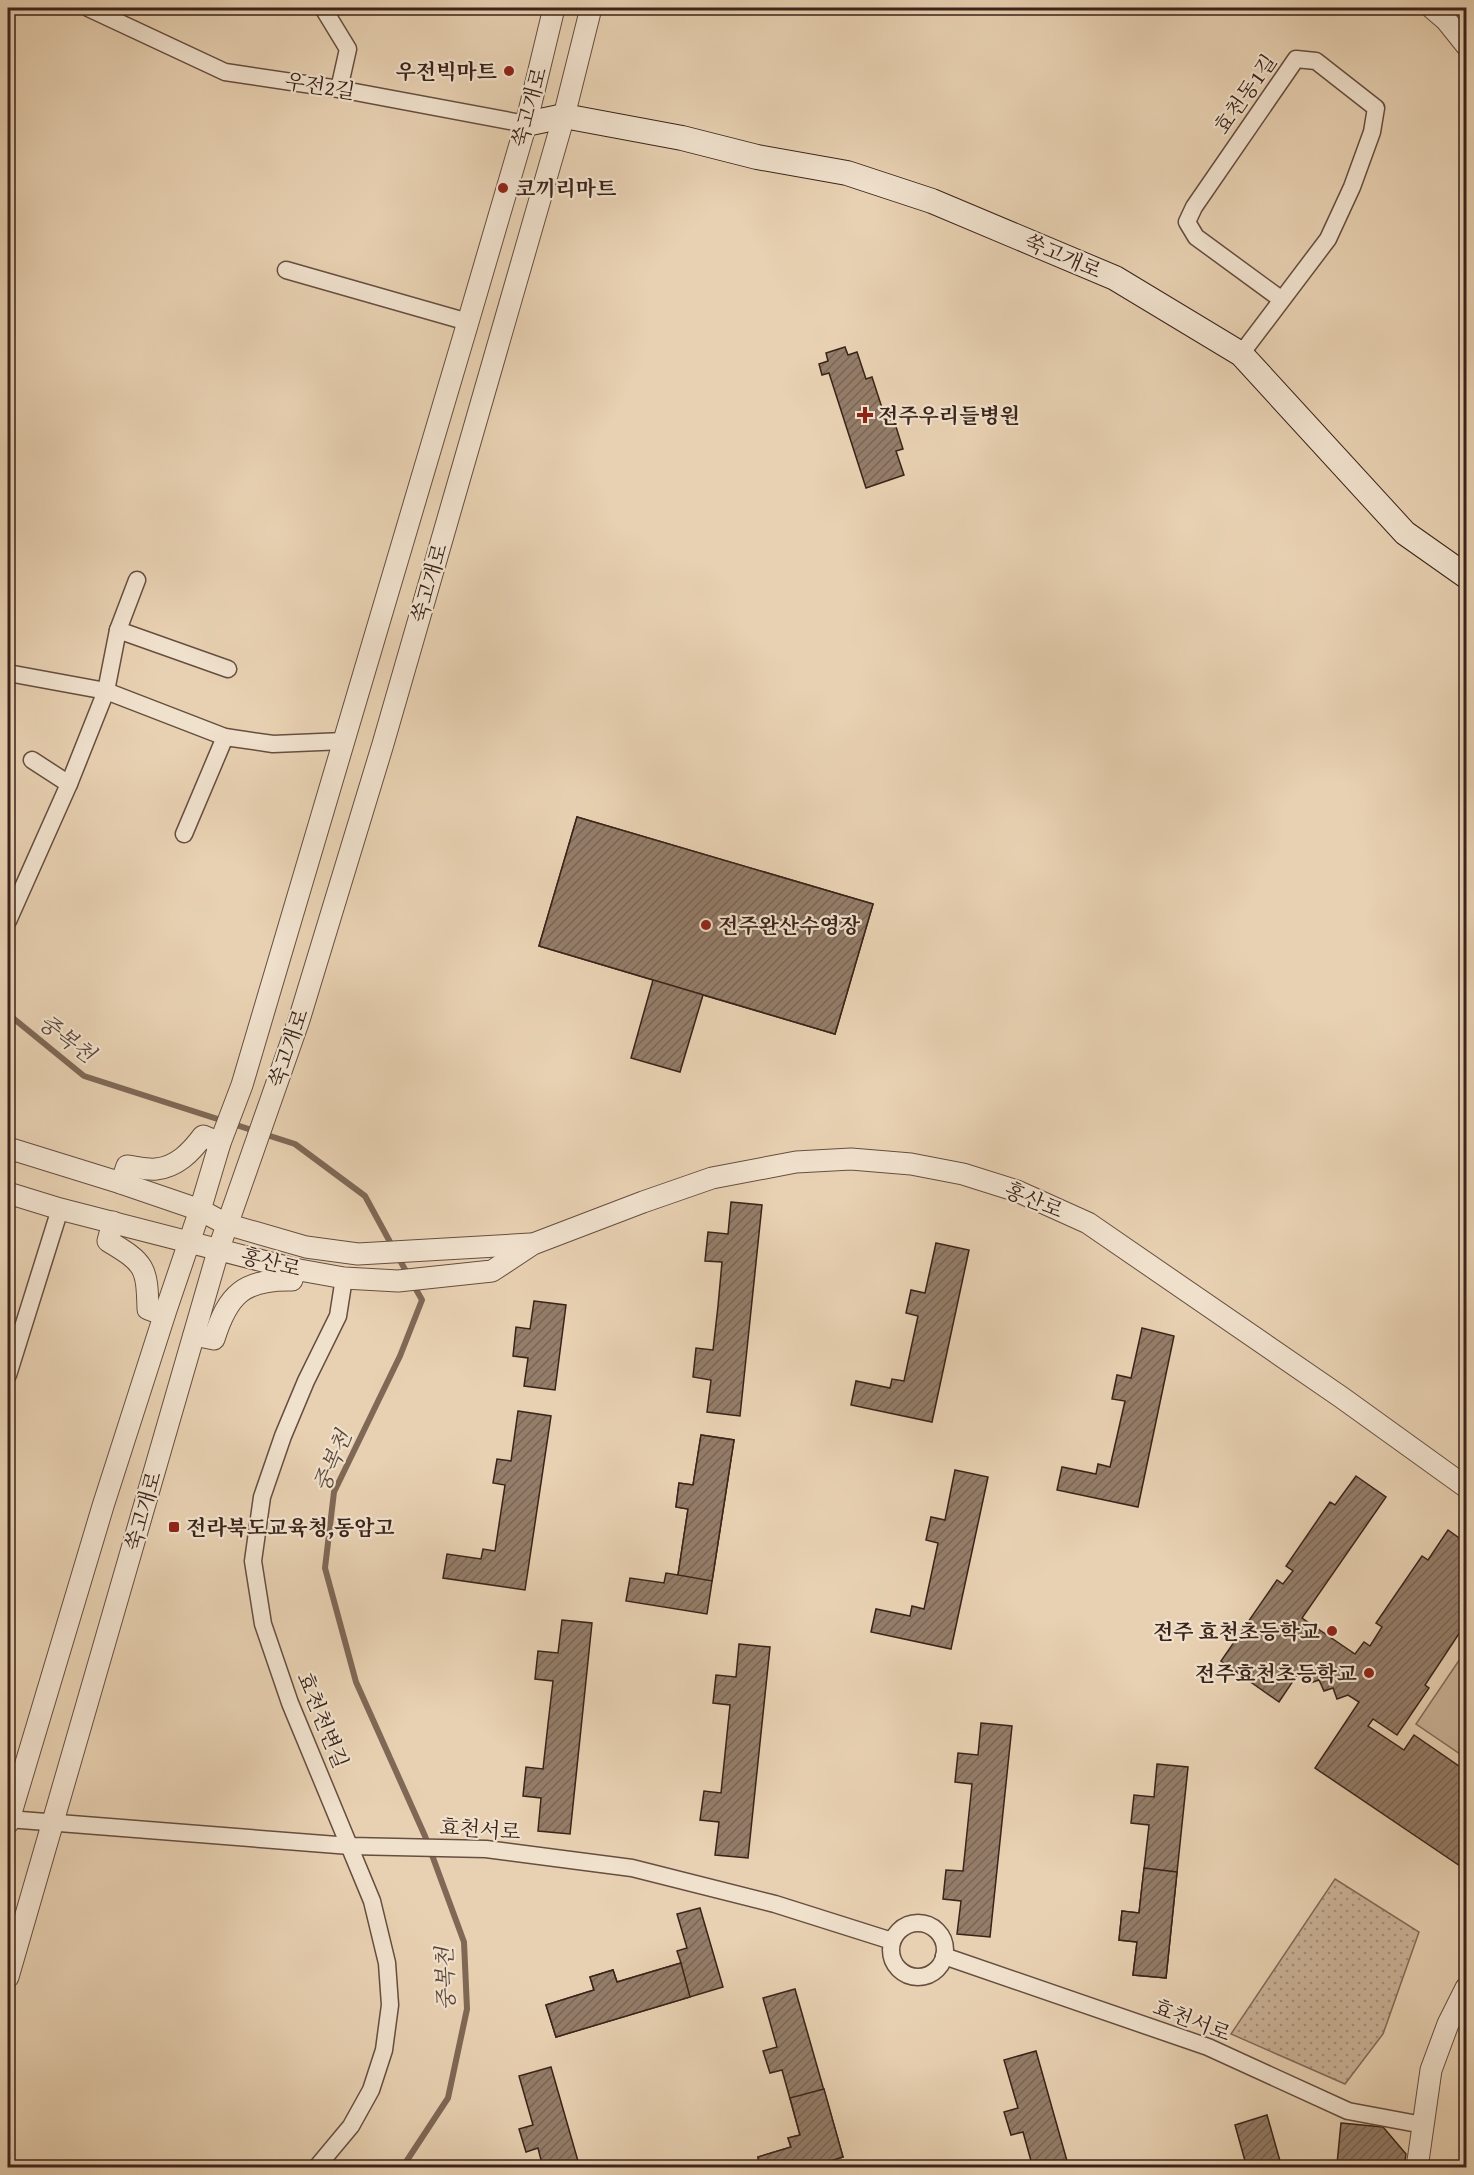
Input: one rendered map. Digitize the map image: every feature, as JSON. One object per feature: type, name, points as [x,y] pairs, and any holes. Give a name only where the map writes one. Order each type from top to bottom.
[{"type":"main road","name":"우전2길","points":[[526,124],[564,116]]},
{"type":"main road","name":"쑥고개로","points":[[564,116],[682,138],[757,157],[848,173],[932,201],[1115,278],[1241,354],[1405,533],[1467,576]]},
{"type":"street","name":"우전2길","points":[[88,8],[225,72],[339,89],[526,124]]},
{"type":"street","points":[[323,8],[348,49],[339,89]]},
{"type":"street","name":"쑥고개로","points":[[8,1820],[103,1506],[218,1149],[242,1084],[526,124],[554,8]]},
{"type":"street","name":"쑥고개로","points":[[8,1977],[226,1224],[299,1020],[383,744],[564,116],[591,8]]},
{"type":"street","points":[[1432,8],[1446,20],[1467,45]]},
{"type":"street","name":"효천동1길","points":[[1241,354],[1282,300],[1328,239],[1352,187],[1372,132],[1376,108],[1316,62],[1296,59],[1194,207],[1187,222],[1196,237],[1282,300]]},
{"type":"street","points":[[286,270],[468,322]]},
{"type":"street","points":[[8,921],[69,784],[106,691],[118,630],[137,580]]},
{"type":"street","points":[[118,630],[228,669]]},
{"type":"street","points":[[8,673],[106,691],[225,737],[273,744],[344,741]]},
{"type":"street","points":[[184,834],[225,737]]},
{"type":"street","points":[[32,760],[69,784]]},
{"type":"street","points":[[121,1183],[127,1166],[156,1169],[183,1159],[203,1136],[218,1149]]},
{"type":"street","name":"홍산로","points":[[8,1148],[200,1210],[226,1224],[306,1247],[358,1254],[533,1244]]},
{"type":"street","name":"홍산로","points":[[8,1193],[60,1209],[294,1269],[354,1278],[398,1281],[492,1271],[533,1244],[643,1202],[712,1178],[796,1162],[851,1160],[911,1164],[963,1174],[1017,1191],[1088,1223],[1341,1397],[1467,1487]]},
{"type":"street","points":[[8,1375],[60,1209]]},
{"type":"street","points":[[113,1222],[108,1241],[135,1257],[147,1277],[148,1309],[164,1315]]},
{"type":"street","points":[[194,1335],[214,1339],[222,1313],[233,1297],[263,1281],[292,1280],[294,1269]]},
{"type":"street","name":"효천천변길","points":[[316,2168],[351,2126],[371,2090],[384,2050],[390,2005],[387,1962],[372,1901],[286,1692],[263,1624],[253,1561],[262,1497],[283,1436],[354,1278]]},
{"type":"street","name":"효천서로","points":[[8,1820],[350,1846],[486,1849],[632,1868],[775,1904],[892,1941]]},
{"type":"street","points":[[922,1923],[930,1925],[938,1931],[942,1938],[945,1947],[944,1956],[935,1971],[927,1976],[910,1976],[896,1966],[891,1949],[892,1941],[904,1926],[922,1923]]},
{"type":"street","name":"효천서로","points":[[944,1956],[1208,2047],[1348,2111],[1423,2125]]},
{"type":"street","points":[[1417,2168],[1431,2070],[1448,2024],[1467,1988]]},
{"type":"shaded area","points":[[1466,1650],[1466,1758],[1416,1724]]},
{"type":"shaded area","points":[[1335,1879],[1419,1932],[1383,2034],[1345,2084],[1231,2034]]},
{"type":"building","name":"전주우리들병원","points":[[845,347],[848,355],[857,352],[866,379],[872,377],[884,414],[891,411],[903,449],[896,451],[904,475],[866,488],[829,373],[822,375],[819,364],[828,361],[826,353]]},
{"type":"building","name":"전주완산수영장","points":[[577,817],[873,904],[835,1034],[703,995],[680,1072],[631,1058],[653,980],[539,946]]},
{"type":"building","name":"전주완산수영장","points":[[577,817],[873,904],[835,1034],[539,946]]},
{"type":"building","points":[[731,1202],[762,1205],[740,1416],[707,1412],[711,1380],[693,1377],[696,1348],[713,1350],[718,1306],[722,1262],[705,1261],[708,1232],[728,1234]]},
{"type":"building","points":[[936,1243],[969,1250],[932,1422],[851,1405],[856,1381],[890,1388],[892,1379],[904,1381],[918,1316],[906,1313],[911,1290],[925,1293]]},
{"type":"building","points":[[534,1301],[566,1305],[555,1390],[524,1386],[528,1358],[513,1356],[516,1327],[530,1329]]},
{"type":"building","points":[[1142,1328],[1174,1336],[1138,1507],[1057,1490],[1062,1467],[1096,1474],[1098,1464],[1110,1467],[1125,1401],[1112,1399],[1117,1375],[1131,1378]]},
{"type":"building","points":[[518,1411],[551,1416],[525,1590],[443,1578],[447,1554],[481,1559],[483,1549],[495,1551],[505,1485],[493,1483],[497,1459],[511,1461]]},
{"type":"building","points":[[701,1435],[734,1440],[707,1614],[626,1601],[630,1578],[664,1583],[666,1573],[678,1575],[688,1509],[676,1507],[679,1483],[693,1485]]},
{"type":"building","points":[[701,1435],[734,1440],[712,1581],[678,1575],[688,1509],[676,1507],[679,1483],[693,1485]]},
{"type":"building","points":[[955,1470],[988,1477],[951,1649],[871,1632],[876,1609],[910,1616],[912,1606],[924,1609],[938,1543],[926,1540],[931,1517],[945,1520]]},
{"type":"building","name":"전주효천초등학교","points":[[1356,1476],[1386,1497],[1302,1618],[1355,1654],[1364,1642],[1370,1646],[1382,1627],[1376,1623],[1422,1556],[1428,1560],[1448,1530],[1466,1543],[1466,1623],[1425,1685],[1429,1688],[1397,1735],[1373,1719],[1368,1726],[1404,1750],[1414,1735],[1466,1771],[1466,1855],[1460,1866],[1315,1768],[1359,1702],[1348,1695],[1337,1699],[1333,1688],[1324,1691],[1319,1680],[1310,1683],[1303,1666],[1279,1702],[1221,1661],[1277,1580],[1283,1584],[1293,1571],[1286,1566],[1330,1502],[1335,1505]]},
{"type":"building","points":[[562,1620],[592,1623],[570,1834],[538,1831],[541,1798],[523,1796],[526,1767],[543,1769],[553,1681],[535,1679],[538,1651],[558,1653]]},
{"type":"building","points":[[739,1644],[770,1647],[748,1858],[715,1855],[719,1822],[700,1820],[704,1791],[721,1793],[730,1705],[713,1703],[716,1675],[736,1677]]},
{"type":"building","points":[[981,1723],[1012,1726],[990,1937],[957,1934],[961,1901],[943,1899],[946,1870],[963,1871],[972,1784],[955,1782],[958,1753],[978,1755]]},
{"type":"building","points":[[1157,1764],[1188,1767],[1166,1978],[1133,1975],[1137,1942],[1119,1940],[1122,1911],[1139,1913],[1149,1825],[1131,1823],[1134,1795],[1154,1797]]},
{"type":"building","points":[[1144,1868],[1177,1872],[1166,1978],[1133,1975],[1137,1942],[1119,1940],[1122,1911],[1139,1913]]},
{"type":"building","points":[[700,1908],[723,1987],[556,2037],[546,2005],[594,1990],[590,1977],[613,1970],[617,1982],[681,1963],[677,1951],[687,1948],[677,1914]]},
{"type":"building","points":[[681,1963],[690,1997],[556,2037],[546,2005],[594,1990],[590,1977],[613,1970],[617,1982]]},
{"type":"building","points":[[795,1989],[843,2157],[808,2168],[760,2168],[758,2157],[791,2147],[788,2138],[800,2135],[782,2070],[770,2073],[763,2051],[777,2047],[763,1998]]},
{"type":"building","points":[[1036,2051],[1069,2168],[1033,2168],[1023,2132],[1011,2135],[1004,2112],[1018,2108],[1004,2060]]},
{"type":"building","points":[[551,2067],[580,2168],[543,2168],[538,2148],[526,2152],[519,2129],[533,2125],[519,2076]]},
{"type":"building","points":[[824,2089],[843,2157],[808,2168],[760,2168],[758,2157],[791,2147],[788,2138],[800,2135],[790,2098]]},
{"type":"building","points":[[1267,2115],[1282,2168],[1247,2168],[1235,2125]]},
{"type":"building","points":[[1341,2123],[1383,2127],[1406,2154],[1404,2168],[1368,2168],[1337,2164]]},
{"type":"waterway","name":"중복천","points":[[8,1014],[84,1076],[295,1144],[365,1196],[408,1275]]},
{"type":"waterway","name":"중복천","points":[[402,2168],[448,2098],[467,2009],[464,1942],[425,1836],[356,1682],[325,1568],[334,1492],[400,1356],[422,1300],[413,1284]]},
{"type":"place","name":"우전빅마트","points":[[509,71]]},
{"type":"place","name":"코끼리마트","points":[[503,188]]},
{"type":"place","name":"전주우리들병원","points":[[865,415]]},
{"type":"place","name":"전주완산수영장","points":[[706,925]]},
{"type":"place","name":"전라북도교육청,동암고","points":[[174,1527]]},
{"type":"place","name":"전주 효천초등학교","points":[[1332,1631]]},
{"type":"place","name":"전주효천초등학교","points":[[1369,1673]]}]
